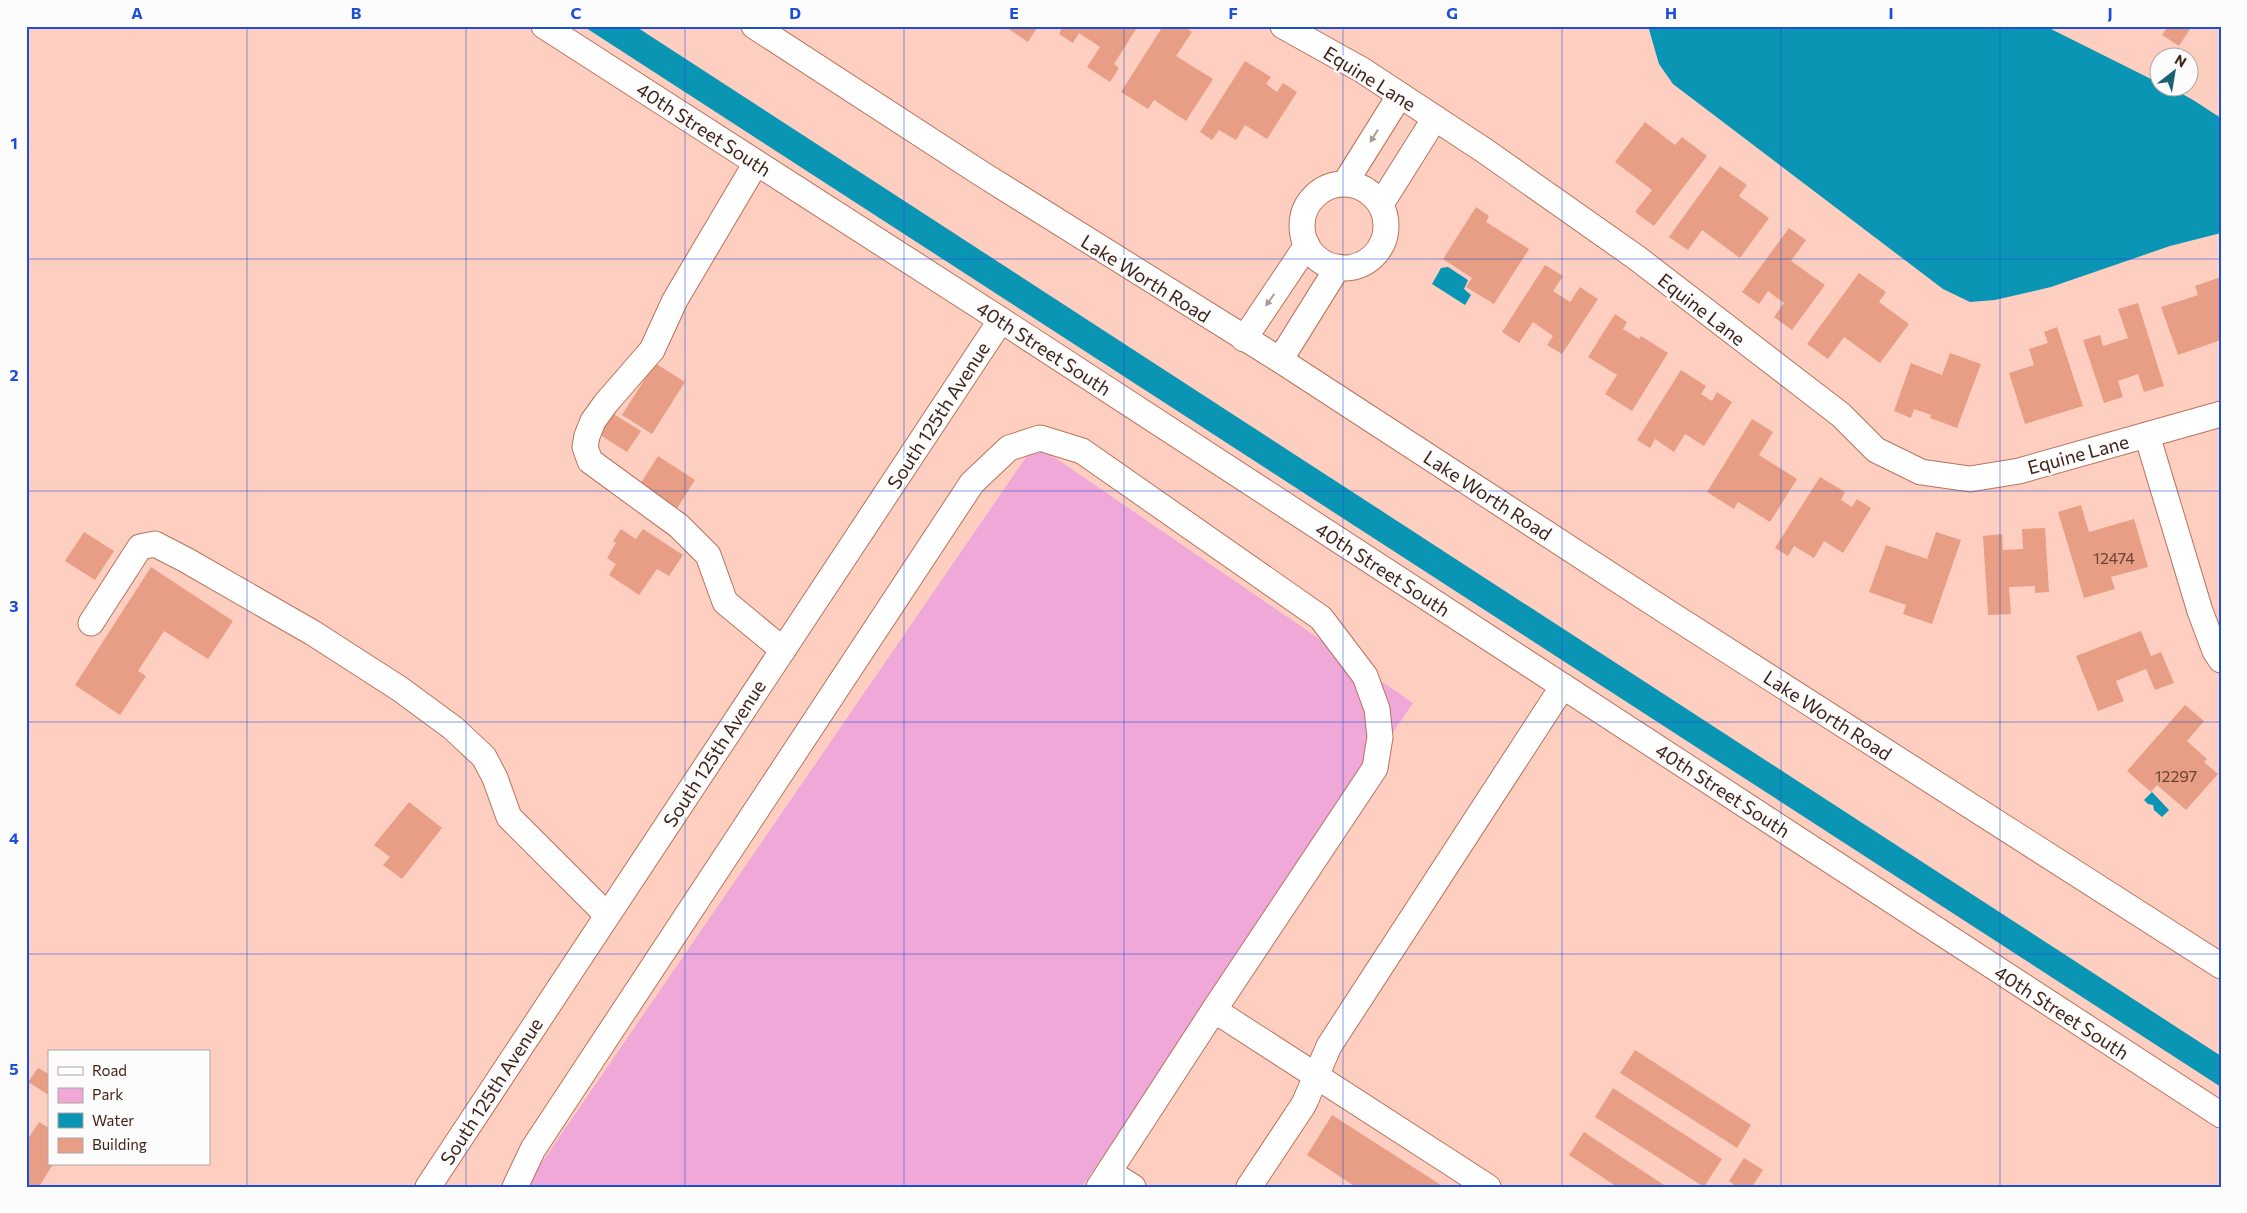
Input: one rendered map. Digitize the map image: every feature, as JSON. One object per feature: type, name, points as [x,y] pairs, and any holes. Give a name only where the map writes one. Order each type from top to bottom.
[{"type":"street","name":"40th Street South","points":[[544,26],[1001,320],[2221,1115]]},
{"type":"street","name":"Lake Worth Road","points":[[754,26],[990,179],[1280,360],[1661,608],[2221,966]]},
{"type":"street","name":"Equine Lane","points":[[1283,26],[1362,70],[1485,151],[1637,258],[1840,415],[1876,450],[1921,472],[1970,480],[2019,471],[2221,414]]},
{"type":"street","points":[[1345,183],[1400,95]]},
{"type":"street","points":[[1381,204],[1435,118]]},
{"type":"street","points":[[756,163],[675,300],[652,350],[606,403],[593,421],[585,447],[590,461],[679,526],[708,555],[725,602],[783,650]]},
{"type":"street","points":[[1345,183],[1366,190],[1381,204],[1386,224],[1383,244],[1375,255],[1364,263],[1352,267],[1338,267],[1326,264],[1315,256],[1307,245],[1302,231],[1303,217],[1308,203],[1318,192],[1331,186],[1345,183]]},
{"type":"street","points":[[1244,339],[1307,245]]},
{"type":"street","points":[[1280,360],[1338,267]]},
{"type":"street","points":[[1291,271],[1324,291]]},
{"type":"street","name":"South 125th Avenue","points":[[428,1187],[1001,320]]},
{"type":"street","name":"Equine Lane","points":[[2147,435],[2200,611],[2215,651],[2221,660]]},
{"type":"street","points":[[515,1187],[533,1149],[972,483],[1009,448],[1040,438],[1082,451],[1321,618],[1365,676],[1376,709],[1380,737],[1375,768],[1104,1179],[1133,1187]]},
{"type":"street","points":[[90,623],[140,547],[155,544],[186,560],[313,633],[400,689],[464,737],[484,756],[495,778],[509,817],[607,915]]},
{"type":"street","points":[[1248,1187],[1304,1104],[1329,1046],[1563,686]]},
{"type":"street","points":[[1214,1010],[1488,1187]]},
{"type":"green space","points":[[1035,444],[1413,703],[1082,1187],[525,1187]]},
{"type":"water","points":[[583,26],[635,26],[2221,1056],[2221,1087]]},
{"type":"water","points":[[1648,26],[2045,26],[2150,78],[2150,98],[2188,98],[2221,118],[2221,233],[2170,246],[2051,287],[1995,300],[1970,302],[1943,289],[1673,84],[1659,64]]},
{"type":"water","points":[[1448,267],[1468,280],[1464,289],[1471,295],[1465,305],[1432,284],[1441,268]]},
{"type":"water","points":[[2152,792],[2169,810],[2162,817],[2154,810],[2153,805],[2148,804],[2144,800]]},
{"type":"building","points":[[1004,26],[1038,26],[1028,42]]},
{"type":"building","points":[[1063,26],[1138,26],[1114,64],[1119,68],[1110,82],[1087,67],[1100,47],[1079,33],[1073,43],[1059,34]]},
{"type":"building","points":[[1163,26],[1184,26],[1192,32],[1176,56],[1213,79],[1186,121],[1154,100],[1148,109],[1121,92]]},
{"type":"building","points":[[2168,26],[2192,26],[2179,46],[2162,35]]},
{"type":"building","points":[[1245,61],[1271,77],[1266,84],[1277,92],[1283,83],[1297,92],[1267,139],[1245,125],[1236,140],[1219,130],[1212,140],[1200,132]]},
{"type":"building","points":[[1645,122],[1675,145],[1682,137],[1707,156],[1654,226],[1635,212],[1652,190],[1615,162]]},
{"type":"building","points":[[1720,166],[1747,185],[1739,196],[1769,218],[1740,258],[1702,230],[1688,250],[1669,237]]},
{"type":"building","points":[[1476,207],[1489,216],[1486,222],[1529,249],[1494,304],[1466,287],[1472,278],[1443,259]]},
{"type":"building","points":[[1789,228],[1806,240],[1791,261],[1825,285],[1792,330],[1774,317],[1784,303],[1768,291],[1759,304],[1742,292]]},
{"type":"building","points":[[1545,265],[1563,276],[1553,291],[1570,302],[1580,287],[1598,299],[1562,354],[1547,345],[1553,336],[1533,322],[1519,343],[1502,332]]},
{"type":"building","points":[[1859,273],[1886,292],[1879,302],[1909,324],[1880,363],[1844,337],[1828,359],[1807,344]]},
{"type":"building","points":[[2221,277],[2221,340],[2178,355],[2161,307],[2198,295],[2195,286]]},
{"type":"building","points":[[2138,303],[2164,386],[2144,392],[2138,374],[2118,381],[2123,397],[2104,403],[2083,340],[2100,335],[2103,346],[2128,338],[2118,309]]},
{"type":"building","points":[[1615,314],[1627,322],[1623,329],[1639,339],[1641,336],[1668,353],[1632,411],[1605,394],[1617,375],[1588,357]]},
{"type":"building","points":[[2057,327],[2083,406],[2025,424],[2009,373],[2034,365],[2029,349],[2048,343],[2044,332]]},
{"type":"building","points":[[1950,353],[1981,364],[1957,428],[1930,418],[1931,415],[1914,409],[1911,418],[1894,411],[1911,363],[1942,375]]},
{"type":"building","points":[[655,363],[685,382],[652,434],[622,415]]},
{"type":"building","points":[[1681,370],[1706,386],[1701,394],[1712,401],[1717,392],[1732,402],[1704,446],[1685,434],[1674,452],[1655,439],[1650,448],[1637,440]]},
{"type":"building","points":[[607,410],[641,431],[627,452],[594,431]]},
{"type":"building","points":[[1752,419],[1773,432],[1759,455],[1797,479],[1770,522],[1738,502],[1734,509],[1707,492]]},
{"type":"building","points":[[658,456],[695,480],[676,510],[639,486]]},
{"type":"building","points":[[1820,477],[1845,492],[1841,500],[1852,507],[1857,499],[1871,508],[1843,553],[1824,541],[1814,558],[1794,546],[1788,556],[1775,548]]},
{"type":"building","points":[[2081,505],[2089,532],[2134,519],[2148,567],[2111,577],[2115,589],[2084,598],[2058,512]]},
{"type":"building","points":[[2045,528],[2049,592],[2035,593],[2035,586],[2009,587],[2011,614],[1988,615],[1983,536],[2002,534],[2003,550],[2023,549],[2022,529]]},
{"type":"building","points":[[621,529],[636,539],[643,529],[683,555],[669,576],[657,569],[639,595],[609,575],[616,564],[607,558],[616,543],[613,541]]},
{"type":"building","points":[[84,532],[114,551],[95,580],[65,561]]},
{"type":"building","points":[[1936,532],[1961,540],[1932,624],[1903,614],[1906,605],[1869,592],[1886,545],[1927,559]]},
{"type":"building","points":[[151,567],[233,621],[208,659],[164,631],[138,671],[146,676],[120,715],[75,685]]},
{"type":"building","points":[[2141,631],[2151,656],[2161,652],[2174,683],[2155,690],[2146,669],[2116,681],[2124,701],[2098,711],[2076,656]]},
{"type":"building","points":[[2185,705],[2204,721],[2187,741],[2207,759],[2204,762],[2218,774],[2186,810],[2157,785],[2151,792],[2127,771]]},
{"type":"building","points":[[409,802],[442,828],[402,879],[383,865],[390,857],[374,845]]},
{"type":"building","points":[[1635,1050],[1751,1125],[1737,1148],[1620,1073]]},
{"type":"building","points":[[38,1068],[48,1073],[48,1094],[28,1082]]},
{"type":"building","points":[[1613,1088],[1722,1159],[1704,1187],[1595,1117]]},
{"type":"building","points":[[1332,1115],[1444,1187],[1356,1187],[1307,1155]]},
{"type":"building","points":[[39,1122],[48,1127],[48,1166],[52,1166],[39,1187],[26,1187],[26,1142]]},
{"type":"building","points":[[1584,1132],[1667,1187],[1617,1187],[1569,1155]]},
{"type":"building","points":[[1744,1158],[1763,1170],[1752,1187],[1737,1187],[1729,1181]]}]
